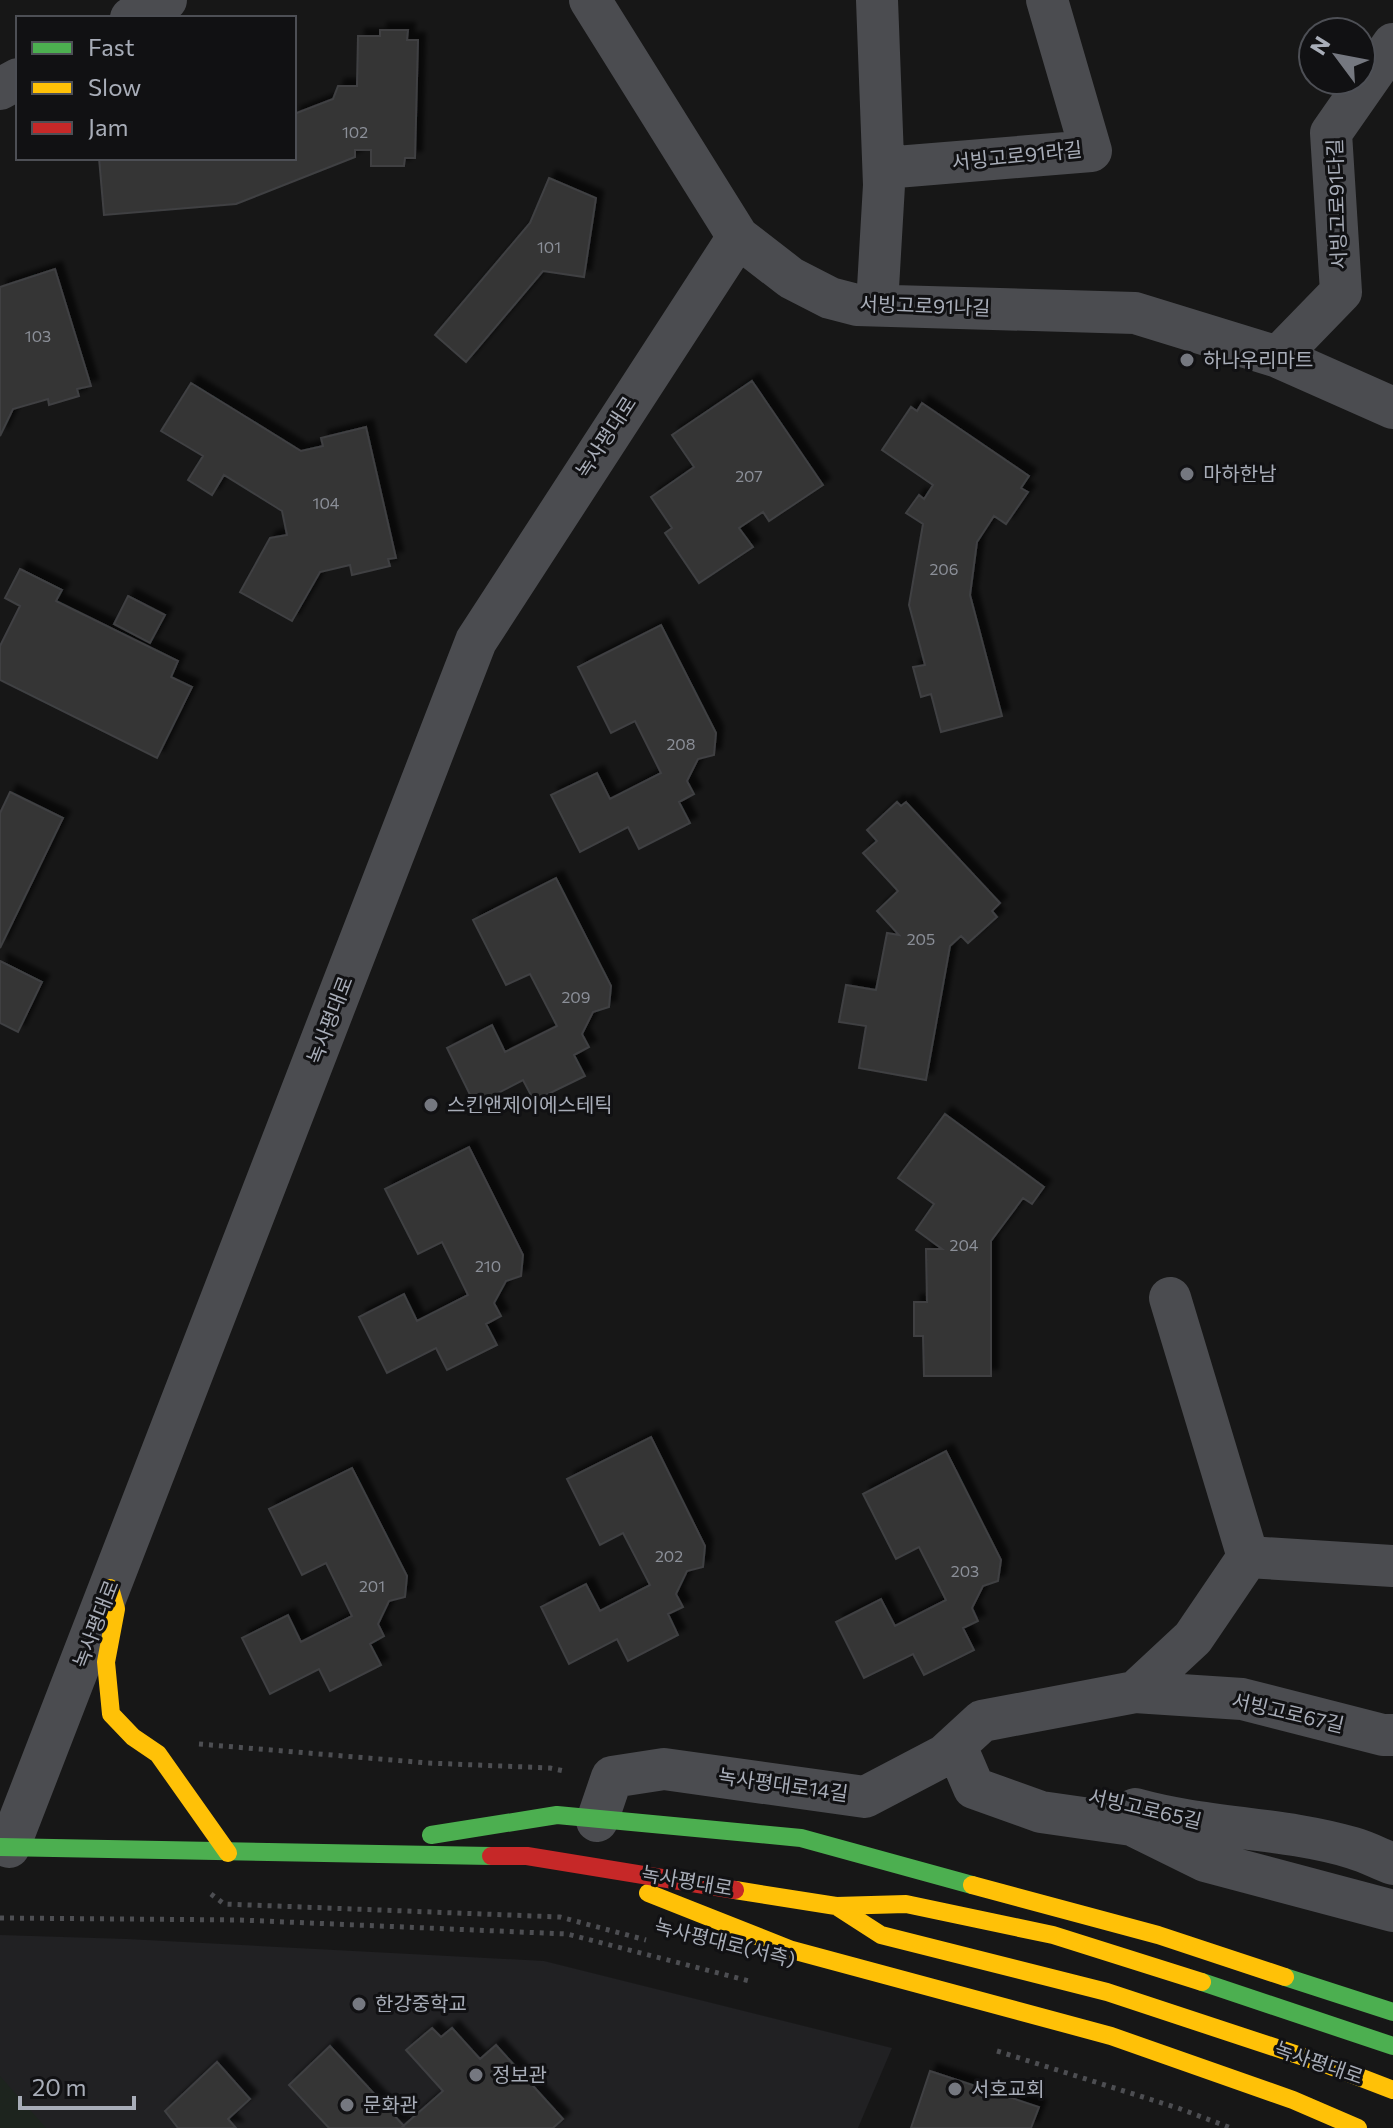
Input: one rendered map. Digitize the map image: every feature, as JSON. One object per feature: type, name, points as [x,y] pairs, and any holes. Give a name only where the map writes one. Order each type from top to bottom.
[{"type":"main road","points":[[110,1588],[116,1609],[106,1662],[111,1714],[133,1737],[158,1754],[228,1853]]},
{"type":"main road","points":[[307,1854],[557,1815],[801,1838],[1158,1935],[1393,2012]]},
{"type":"main road","name":"녹사평대로","points":[[5,1847],[527,1856],[836,1906],[906,1904],[1053,1935],[1393,2046]]},
{"type":"main road","points":[[570,1861],[792,1950],[1111,2036],[1293,2100],[1358,2128]]},
{"type":"main road","name":"녹사평대로","points":[[836,1906],[881,1935],[1107,1992],[1328,2065],[1393,2090]]},
{"type":"street","points":[[135,16],[166,0]]},
{"type":"street","name":"서빙고로91나길","points":[[590,0],[738,237],[791,278],[830,298],[857,305],[1135,313],[1278,357],[1393,408]]},
{"type":"street","points":[[877,0],[884,168],[877,305]]},
{"type":"street","name":"서빙고로91라길","points":[[884,168],[1091,151],[1047,0]]},
{"type":"street","name":"서빙고로91다길","points":[[1278,357],[1341,292],[1331,133],[1393,44]]},
{"type":"street","name":"녹사평대로","points":[[5,1847],[110,1588],[476,641],[738,237]]},
{"type":"street","points":[[1170,1298],[1248,1557]]},
{"type":"street","points":[[1248,1557],[1393,1566]]},
{"type":"street","points":[[1135,1692],[1193,1638],[1248,1557]]},
{"type":"street","name":"서빙고로67길","points":[[1135,1692],[1242,1699],[1393,1735]]},
{"type":"street","name":"녹사평대로14길","points":[[597,1821],[612,1777],[664,1769],[865,1797],[953,1758],[982,1721],[1135,1692]]},
{"type":"street","points":[[953,1758],[974,1788],[1041,1812],[1132,1825],[1205,1861],[1393,1911]]},
{"type":"street","name":"서빙고로65길","points":[[953,1758],[1172,1819],[1254,1829],[1354,1848],[1393,1864]]},
{"type":"path","name":"녹사평대로(서측)","points":[[156,1851],[224,1904],[560,1917],[648,1940]]},
{"type":"path","points":[[0,1918],[240,1920],[567,1934],[768,1986]]},
{"type":"path","points":[[997,2051],[1178,2108],[1231,2128]]},
{"type":"shaded area","name":"한강중학교","points":[[0,1935],[544,1961],[892,2048],[858,2128],[0,2128]]},
{"type":"shaded area","points":[[0,2076],[46,2128],[0,2128]]},
{"type":"building","points":[[380,30],[408,30],[407,40],[418,40],[415,158],[405,158],[404,166],[371,166],[371,150],[355,150],[355,157],[236,204],[104,215],[99,160],[296,160],[296,113],[333,99],[338,86],[357,86],[358,36],[380,36]]},
{"type":"building","points":[[549,178],[596,198],[584,277],[543,271],[466,362],[435,335],[530,223]]},
{"type":"building","points":[[55,269],[91,386],[77,389],[79,396],[49,405],[48,399],[13,409],[0,436],[0,287]]},
{"type":"building","points":[[752,381],[823,485],[769,521],[763,512],[739,528],[753,547],[699,583],[665,533],[672,528],[651,497],[694,467],[672,435]]},
{"type":"building","points":[[191,383],[301,451],[323,446],[321,438],[366,427],[396,558],[388,559],[390,566],[352,575],[350,565],[320,572],[292,621],[240,592],[270,538],[287,535],[282,511],[224,475],[212,495],[188,480],[203,456],[161,431]]},
{"type":"building","points":[[922,403],[1029,476],[1021,488],[1028,492],[1006,524],[994,516],[977,542],[970,595],[1002,716],[941,732],[931,694],[921,697],[913,667],[925,665],[909,605],[923,524],[906,513],[919,495],[924,499],[933,485],[882,450],[911,407],[917,411]]},
{"type":"building","points":[[20,569],[62,590],[56,601],[178,661],[171,677],[192,687],[157,758],[0,680],[0,646],[20,606],[5,598]]},
{"type":"building","points":[[128,596],[165,615],[150,643],[114,624]]},
{"type":"building","points":[[661,625],[716,733],[714,755],[698,759],[687,781],[694,794],[679,802],[690,823],[639,849],[628,827],[580,852],[551,795],[597,773],[610,799],[661,773],[635,721],[611,733],[578,667]]},
{"type":"building","points":[[10,792],[63,818],[0,948],[0,813]]},
{"type":"building","points":[[897,802],[901,806],[906,802],[1000,903],[992,911],[997,917],[968,943],[961,936],[950,946],[926,1080],[859,1068],[866,1026],[839,1022],[846,985],[876,990],[887,933],[899,935],[877,911],[898,891],[863,853],[877,841],[867,830]]},
{"type":"building","points":[[556,878],[611,986],[609,1007],[593,1012],[582,1034],[589,1047],[574,1055],[585,1076],[534,1101],[523,1080],[475,1105],[447,1048],[492,1025],[505,1052],[557,1026],[530,974],[506,985],[473,920]]},
{"type":"building","points":[[0,961],[42,982],[18,1032],[0,1023]]},
{"type":"building","points":[[945,1114],[1044,1187],[1032,1204],[1023,1198],[991,1241],[991,1376],[924,1376],[923,1336],[914,1336],[914,1302],[927,1302],[926,1249],[942,1249],[916,1230],[934,1204],[898,1178]]},
{"type":"building","points":[[469,1147],[523,1255],[521,1276],[506,1281],[494,1303],[501,1316],[486,1324],[497,1345],[447,1370],[436,1348],[387,1373],[359,1317],[404,1294],[417,1321],[468,1295],[442,1242],[418,1254],[385,1189]]},
{"type":"building","points":[[651,1437],[705,1546],[703,1567],[687,1571],[676,1594],[683,1607],[668,1614],[678,1635],[628,1661],[617,1639],[569,1664],[541,1607],[586,1584],[600,1611],[650,1585],[623,1533],[600,1545],[567,1479]]},
{"type":"building","points":[[946,1451],[1001,1560],[998,1581],[983,1586],[972,1608],[978,1621],[963,1628],[974,1650],[924,1675],[913,1654],[864,1678],[836,1622],[881,1599],[895,1626],[946,1600],[919,1547],[896,1559],[863,1494]]},
{"type":"building","points":[[352,1468],[407,1576],[405,1597],[389,1601],[378,1624],[384,1636],[370,1644],[381,1665],[330,1691],[319,1669],[270,1694],[242,1638],[288,1615],[301,1642],[352,1616],[326,1563],[302,1575],[269,1509]]},
{"type":"building","name":"정보관","points":[[432,2028],[441,2037],[452,2028],[480,2059],[496,2045],[563,2119],[553,2128],[401,2128],[443,2091],[406,2050]]},
{"type":"building","name":"문화관","points":[[330,2046],[404,2126],[329,2128],[289,2085]]},
{"type":"building","points":[[217,2062],[250,2099],[228,2119],[236,2128],[178,2128],[165,2111]]},
{"type":"building","name":"서호교회","points":[[930,2071],[1039,2107],[1031,2128],[911,2128]]},
{"type":"traffic: fast","points":[[431,1835],[557,1815],[801,1838],[972,1885]]},
{"type":"traffic: fast","points":[[0,1847],[491,1856]]},
{"type":"traffic: fast","points":[[1285,1977],[1393,2012]]},
{"type":"traffic: fast","points":[[1202,1982],[1393,2046]]},
{"type":"traffic: slow","points":[[110,1588],[116,1609],[106,1662],[111,1714],[133,1737],[158,1754],[228,1853]]},
{"type":"traffic: slow","points":[[972,1885],[1158,1935],[1285,1977]]},
{"type":"traffic: slow","points":[[735,1890],[836,1906],[906,1904],[1053,1935],[1202,1982]]},
{"type":"traffic: slow","points":[[648,1893],[792,1950],[1111,2036],[1293,2100],[1358,2128]]},
{"type":"traffic: slow","points":[[836,1906],[881,1935],[1107,1992],[1328,2065],[1393,2090]]},
{"type":"traffic: jam","points":[[491,1856],[527,1856],[735,1890]]},
{"type":"place","name":"하나우리마트","points":[[1187,360]]},
{"type":"place","name":"마하한남","points":[[1187,474]]},
{"type":"place","name":"스킨앤제이에스테틱","points":[[431,1105]]},
{"type":"place","name":"한강중학교","points":[[359,2004]]},
{"type":"place","name":"정보관","points":[[476,2075]]},
{"type":"place","name":"서호교회","points":[[955,2089]]},
{"type":"place","name":"문화관","points":[[347,2105]]}]
